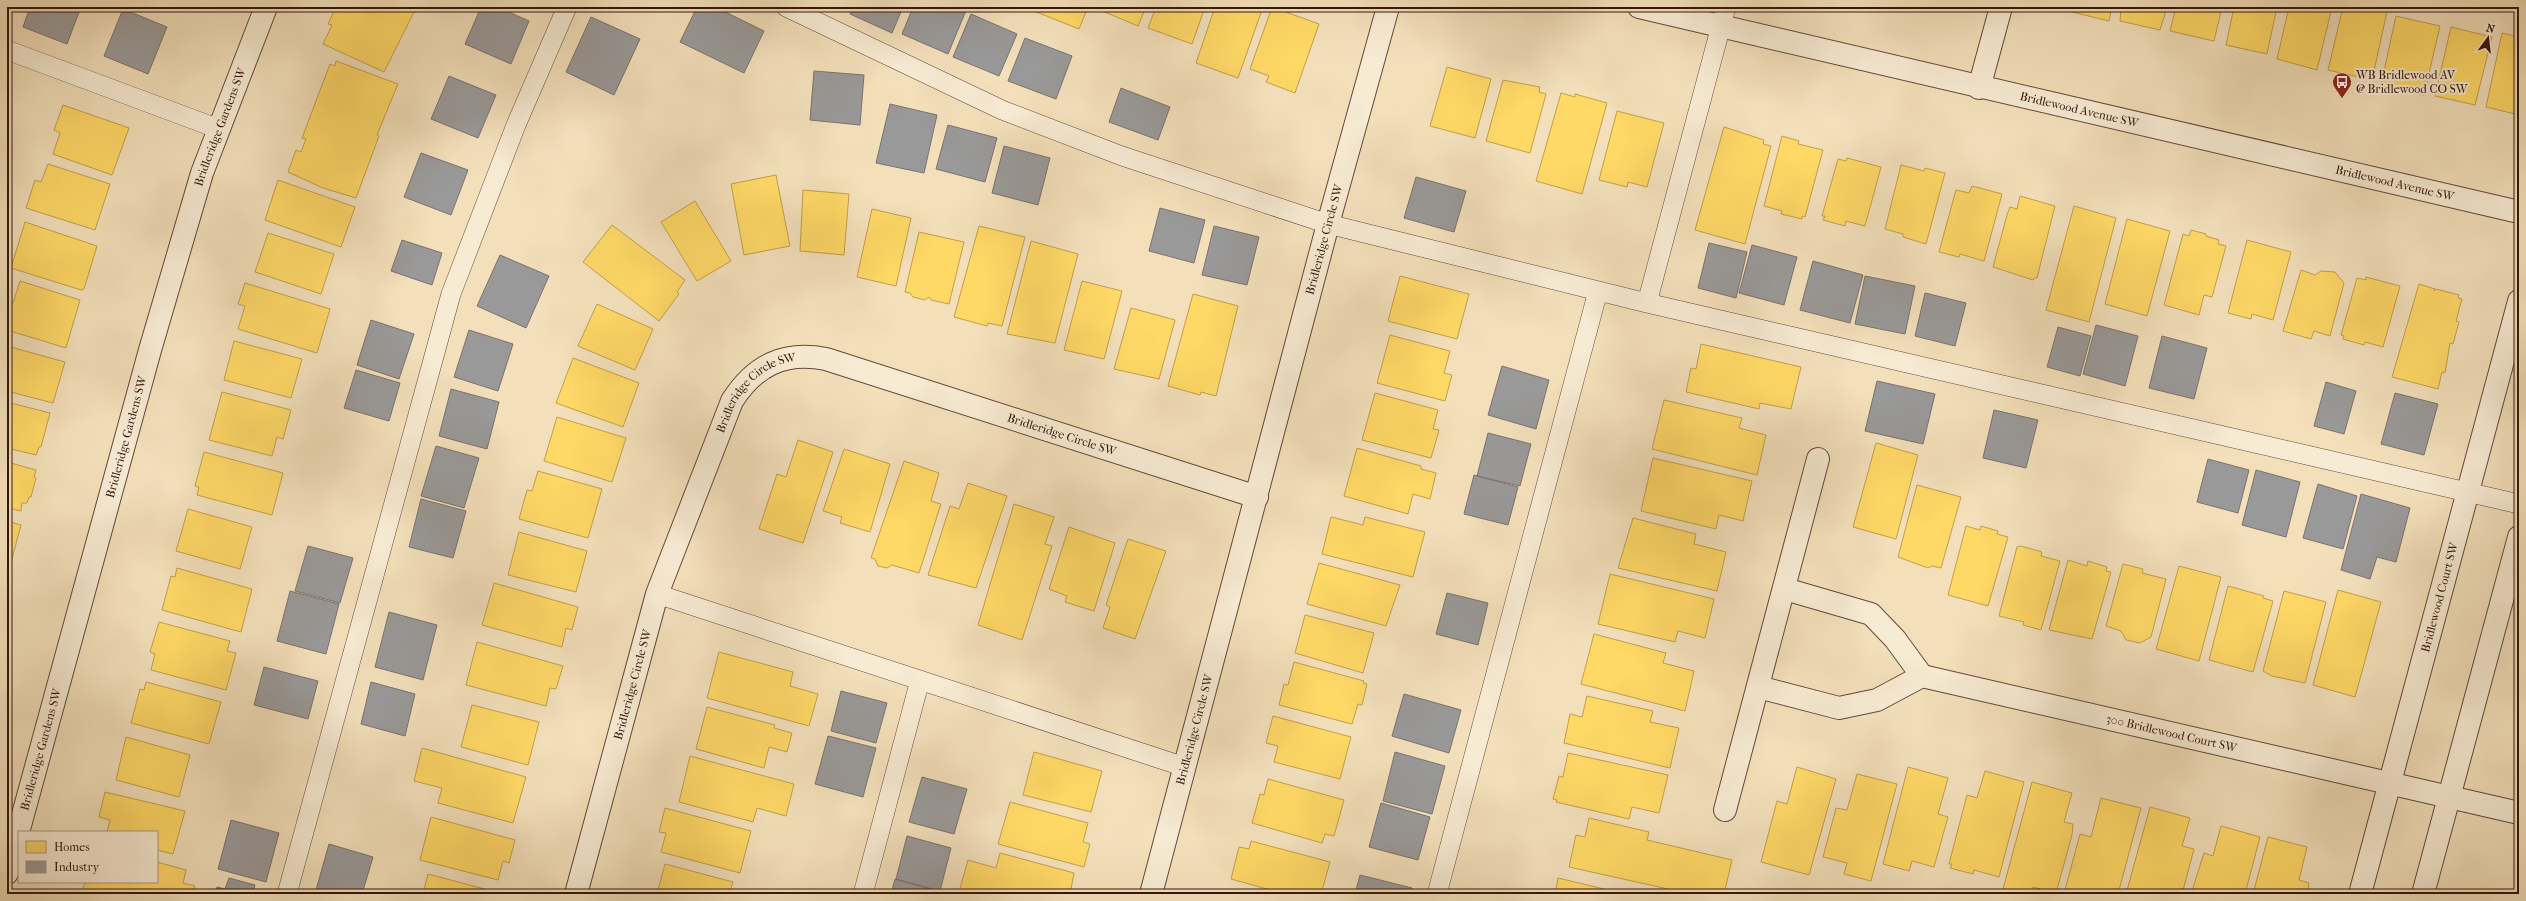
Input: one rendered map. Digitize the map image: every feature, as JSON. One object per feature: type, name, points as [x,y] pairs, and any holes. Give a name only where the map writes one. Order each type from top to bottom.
[{"type":"street","name":"Bridleridge Gardens SW","points":[[18,831],[150,350],[202,173],[266,7]]},
{"type":"street","name":"Bridleridge Circle SW","points":[[1151,894],[1328,224],[1388,7]]},
{"type":"street","name":"Bridlewood Avenue SW","points":[[1639,7],[1720,28],[2519,212]]},
{"type":"street","points":[[1979,88],[2001,7]]},
{"type":"street","name":"Bridlewood Court SW","points":[[2360,894],[2519,301]]},
{"type":"street","name":"Bridleridge Circle SW","points":[[576,894],[657,594],[732,401],[744,382],[764,368],[784,358],[808,355],[826,359],[1257,497]]},
{"type":"street","points":[[1725,810],[1785,589],[1818,460]]},
{"type":"street","points":[[2423,894],[2519,537]]},
{"type":"street","points":[[1758,687],[1839,708],[1877,700],[1922,676],[1895,639],[1871,614],[1785,589]]},
{"type":"street","name":"300 Bridlewood Court SW","points":[[1922,676],[2519,814]]},
{"type":"street","name":"Bridleridge Gardens SW","points":[[7,873],[18,833]]},
{"type":"lane","points":[[288,894],[451,294],[516,125],[568,7]]},
{"type":"lane","points":[[786,7],[1002,110],[1122,156],[1328,224],[1647,303],[2519,504]]},
{"type":"lane","points":[[1647,303],[1726,7]]},
{"type":"lane","points":[[7,50],[219,129]]},
{"type":"lane","points":[[1437,894],[1598,291]]},
{"type":"lane","points":[[657,594],[1185,767]]},
{"type":"lane","points":[[863,894],[920,680]]},
{"type":"building: Homes","points":[[336,7],[412,7],[410,11],[414,12],[384,72],[323,44],[332,25],[328,24]]},
{"type":"building: Homes","points":[[1036,7],[1088,7],[1079,29],[1034,11]]},
{"type":"building: Homes","points":[[1102,7],[1146,7],[1138,26],[1100,10]]},
{"type":"building: Homes","points":[[1156,7],[1205,7],[1192,44],[1148,28]]},
{"type":"building: Homes","points":[[1215,7],[1263,7],[1238,78],[1196,63]]},
{"type":"building: Homes","points":[[1272,7],[1319,24],[1295,93],[1266,82],[1269,76],[1250,69]]},
{"type":"building: Homes","points":[[2069,7],[2112,7],[2109,21],[2068,11]]},
{"type":"building: Homes","points":[[2121,7],[2167,7],[2160,30],[2120,21]]},
{"type":"building: Homes","points":[[2176,7],[2222,7],[2214,41],[2170,31]]},
{"type":"building: Homes","points":[[2234,7],[2277,7],[2267,54],[2226,45]]},
{"type":"building: Homes","points":[[2289,7],[2332,7],[2317,70],[2277,59]]},
{"type":"building: Homes","points":[[2343,7],[2388,7],[2372,80],[2328,70]]},
{"type":"building: Homes","points":[[2396,16],[2440,26],[2424,95],[2381,85]]},
{"type":"building: Homes","points":[[2451,27],[2492,37],[2475,105],[2435,96]]},
{"type":"building: Homes","points":[[2502,33],[2519,37],[2519,115],[2486,107]]},
{"type":"building: Homes","points":[[336,61],[398,84],[377,135],[379,136],[356,198],[323,188],[288,172],[296,150],[301,152],[306,139],[302,138],[330,64],[335,66]]},
{"type":"building: Homes","points":[[1447,67],[1491,79],[1475,138],[1430,126]]},
{"type":"building: Homes","points":[[1503,80],[1540,87],[1539,92],[1546,94],[1530,153],[1486,141]]},
{"type":"building: Homes","points":[[1561,93],[1575,97],[1575,94],[1607,103],[1582,194],[1536,181]]},
{"type":"building: Homes","points":[[63,105],[129,128],[112,175],[53,154],[60,133],[54,130]]},
{"type":"building: Homes","points":[[1617,111],[1664,123],[1647,187],[1628,182],[1627,187],[1599,180]]},
{"type":"building: Homes","points":[[1724,127],[1764,140],[1763,144],[1771,146],[1745,244],[1695,230]]},
{"type":"building: Homes","points":[[1782,136],[1799,141],[1798,144],[1823,150],[1805,217],[1802,216],[1802,219],[1781,214],[1782,211],[1764,206]]},
{"type":"building: Homes","points":[[1847,158],[1881,167],[1865,226],[1846,221],[1845,226],[1823,220],[1825,216],[1822,216],[1838,159],[1846,161]]},
{"type":"building: Homes","points":[[48,164],[110,184],[95,230],[26,208],[35,180],[41,182]]},
{"type":"building: Homes","points":[[1901,165],[1924,171],[1925,168],[1945,173],[1926,244],[1903,237],[1903,234],[1885,229]]},
{"type":"building: Homes","points":[[776,175],[790,246],[744,255],[731,184]]},
{"type":"building: Homes","points":[[278,180],[355,207],[341,247],[265,220]]},
{"type":"building: Homes","points":[[1972,186],[2002,194],[1984,261],[1960,254],[1959,257],[1939,252],[1956,190],[1969,193]]},
{"type":"building: Homes","points":[[803,190],[849,194],[844,255],[800,251]]},
{"type":"building: Homes","points":[[2020,196],[2055,206],[2037,278],[2034,278],[2033,280],[1993,267],[2010,207],[2017,209]]},
{"type":"building: Homes","points":[[695,201],[731,261],[697,281],[661,222]]},
{"type":"building: Homes","points":[[2074,206],[2116,218],[2089,322],[2046,310]]},
{"type":"building: Homes","points":[[872,209],[911,218],[896,286],[857,277]]},
{"type":"building: Homes","points":[[2127,219],[2170,231],[2147,316],[2105,304]]},
{"type":"building: Homes","points":[[25,222],[97,246],[84,289],[81,290],[11,268]]},
{"type":"building: Homes","points":[[612,225],[685,280],[677,292],[679,294],[659,321],[583,262]]},
{"type":"building: Homes","points":[[979,226],[1025,237],[1002,326],[988,323],[987,326],[954,317]]},
{"type":"building: Homes","points":[[2191,230],[2206,234],[2206,236],[2219,240],[2218,244],[2226,246],[2212,297],[2204,295],[2199,315],[2164,305],[2183,234],[2189,236]]},
{"type":"building: Homes","points":[[919,232],[964,242],[949,304],[931,300],[929,297],[925,300],[913,297],[910,293],[905,292]]},
{"type":"building: Homes","points":[[268,233],[334,254],[321,294],[255,272]]},
{"type":"building: Homes","points":[[2247,240],[2291,252],[2273,320],[2252,314],[2251,319],[2228,313]]},
{"type":"building: Homes","points":[[1031,241],[1078,254],[1055,343],[1007,334]]},
{"type":"building: Homes","points":[[2301,270],[2315,275],[2321,271],[2335,272],[2344,283],[2330,336],[2314,331],[2311,339],[2283,331]]},
{"type":"building: Homes","points":[[1400,276],[1469,294],[1457,339],[1388,321]]},
{"type":"building: Homes","points":[[2366,277],[2400,286],[2383,347],[2365,342],[2364,345],[2343,339],[2344,336],[2341,335],[2357,278],[2366,280]]},
{"type":"building: Homes","points":[[20,281],[80,300],[66,348],[7,330],[7,301],[13,303]]},
{"type":"building: Homes","points":[[1082,281],[1122,291],[1104,359],[1064,350]]},
{"type":"building: Homes","points":[[245,283],[330,309],[317,353],[238,329],[245,306],[238,304]]},
{"type":"building: Homes","points":[[2419,284],[2435,289],[2434,291],[2436,289],[2459,295],[2458,298],[2462,299],[2456,321],[2459,322],[2453,344],[2450,343],[2445,373],[2442,372],[2438,389],[2392,377]]},
{"type":"building: Homes","points":[[1193,294],[1238,306],[1216,396],[1201,392],[1200,395],[1168,386]]},
{"type":"building: Homes","points":[[597,304],[653,329],[635,370],[578,346]]},
{"type":"building: Homes","points":[[1131,308],[1175,320],[1159,379],[1114,369]]},
{"type":"building: Homes","points":[[1390,335],[1450,351],[1444,373],[1452,375],[1445,401],[1377,383]]},
{"type":"building: Homes","points":[[234,341],[302,359],[291,398],[224,380]]},
{"type":"building: Homes","points":[[1701,344],[1801,367],[1791,409],[1760,403],[1759,409],[1686,392],[1691,368],[1696,369]]},
{"type":"building: Homes","points":[[7,346],[65,362],[53,403],[7,391]]},
{"type":"building: Homes","points":[[573,358],[639,383],[623,427],[556,403]]},
{"type":"building: Homes","points":[[222,392],[291,410],[283,439],[277,437],[272,456],[209,440]]},
{"type":"building: Homes","points":[[1375,393],[1438,410],[1433,429],[1439,430],[1431,458],[1362,440]]},
{"type":"building: Homes","points":[[1664,400],[1742,418],[1739,428],[1766,435],[1757,475],[1652,449]]},
{"type":"building: Homes","points":[[7,402],[50,413],[41,447],[39,447],[36,455],[7,448]]},
{"type":"building: Homes","points":[[557,417],[626,438],[612,482],[544,461]]},
{"type":"building: Homes","points":[[798,440],[833,452],[803,543],[759,529],[777,474],[786,477]]},
{"type":"building: Homes","points":[[1876,443],[1918,455],[1896,539],[1853,527]]},
{"type":"building: Homes","points":[[1357,448],[1421,466],[1421,469],[1436,473],[1430,499],[1413,494],[1408,514],[1344,496]]},
{"type":"building: Homes","points":[[844,449],[890,464],[870,532],[840,523],[842,517],[823,511]]},
{"type":"building: Homes","points":[[204,452],[283,473],[272,515],[197,495],[199,487],[195,486]]},
{"type":"building: Homes","points":[[1653,458],[1752,481],[1743,521],[1719,515],[1716,529],[1641,511]]},
{"type":"building: Homes","points":[[904,461],[939,473],[931,501],[941,504],[919,573],[892,565],[887,568],[878,566],[875,559],[871,558]]},
{"type":"building: Homes","points":[[7,462],[36,470],[34,477],[36,478],[31,497],[29,497],[27,503],[22,503],[21,511],[7,508]]},
{"type":"building: Homes","points":[[538,471],[602,489],[588,538],[519,519],[527,490],[532,491]]},
{"type":"building: Homes","points":[[968,483],[1007,496],[976,588],[928,575],[950,506],[959,509]]},
{"type":"building: Homes","points":[[1917,485],[1961,497],[1941,568],[1932,566],[1928,568],[1898,557]]},
{"type":"building: Homes","points":[[1014,504],[1054,517],[1045,544],[1052,546],[1022,640],[978,625]]},
{"type":"building: Homes","points":[[188,509],[252,527],[240,569],[176,551]]},
{"type":"building: Homes","points":[[1331,517],[1363,525],[1365,517],[1425,532],[1413,577],[1322,554]]},
{"type":"building: Homes","points":[[1633,518],[1696,534],[1694,544],[1726,552],[1717,591],[1618,568]]},
{"type":"building: Homes","points":[[7,521],[21,525],[12,559],[8,558],[7,560]]},
{"type":"building: Homes","points":[[1966,526],[1980,530],[1981,526],[1998,531],[1997,534],[2008,537],[1988,606],[1948,595]]},
{"type":"building: Homes","points":[[1069,527],[1115,543],[1094,611],[1065,602],[1067,596],[1049,589]]},
{"type":"building: Homes","points":[[519,532],[587,551],[576,592],[508,575]]},
{"type":"building: Homes","points":[[1128,539],[1166,551],[1135,639],[1103,628],[1110,607],[1106,605]]},
{"type":"building: Homes","points":[[2021,546],[2042,552],[2041,556],[2060,561],[2041,630],[2023,625],[2024,622],[1999,616],[2017,547]]},
{"type":"building: Homes","points":[[2068,560],[2087,566],[2088,561],[2107,567],[2106,571],[2111,572],[2092,639],[2049,630]]},
{"type":"building: Homes","points":[[1319,563],[1400,585],[1386,626],[1307,604]]},
{"type":"building: Homes","points":[[2123,564],[2143,569],[2142,573],[2166,579],[2151,637],[2140,643],[2126,640],[2121,631],[2106,626]]},
{"type":"building: Homes","points":[[2179,566],[2221,577],[2199,661],[2156,649]]},
{"type":"building: Homes","points":[[177,568],[252,589],[241,632],[162,610],[171,576],[175,577]]},
{"type":"building: Homes","points":[[1610,574],[1714,599],[1705,638],[1678,631],[1675,642],[1598,624]]},
{"type":"building: Homes","points":[[494,583],[578,607],[572,630],[566,628],[562,647],[482,625]]},
{"type":"building: Homes","points":[[2228,586],[2264,596],[2263,598],[2273,601],[2253,672],[2209,660]]},
{"type":"building: Homes","points":[[2338,590],[2381,602],[2355,697],[2313,685]]},
{"type":"building: Homes","points":[[2284,591],[2326,602],[2305,683],[2272,676],[2263,671]]},
{"type":"building: Homes","points":[[1305,615],[1374,633],[1363,673],[1295,653]]},
{"type":"building: Homes","points":[[159,622],[230,641],[227,651],[236,653],[226,690],[151,670],[155,654],[150,652]]},
{"type":"building: Homes","points":[[1594,634],[1666,653],[1663,663],[1694,671],[1685,711],[1581,684]]},
{"type":"building: Homes","points":[[477,642],[563,666],[556,689],[550,688],[546,706],[466,685]]},
{"type":"building: Homes","points":[[719,652],[793,672],[790,686],[818,694],[809,726],[707,698]]},
{"type":"building: Homes","points":[[1294,662],[1364,681],[1363,683],[1367,684],[1362,705],[1358,704],[1352,724],[1279,705],[1284,684],[1288,685]]},
{"type":"building: Homes","points":[[146,682],[221,702],[209,744],[131,723],[140,689],[144,690]]},
{"type":"building: Homes","points":[[1587,696],[1653,711],[1650,722],[1679,728],[1670,768],[1564,743],[1570,714],[1582,717]]},
{"type":"building: Homes","points":[[472,705],[539,722],[528,765],[461,747]]},
{"type":"building: Homes","points":[[707,707],[775,725],[774,728],[792,733],[787,752],[769,747],[764,768],[696,749]]},
{"type":"building: Homes","points":[[1273,716],[1351,737],[1340,779],[1274,762],[1278,746],[1266,743]]},
{"type":"building: Homes","points":[[126,737],[190,755],[179,797],[116,780]]},
{"type":"building: Homes","points":[[422,748],[526,777],[513,823],[438,803],[442,788],[414,781]]},
{"type":"building: Homes","points":[[1034,752],[1102,771],[1091,812],[1023,795]]},
{"type":"building: Homes","points":[[1568,753],[1668,775],[1659,813],[1632,807],[1629,819],[1556,802],[1557,800],[1553,799],[1559,776],[1563,777]]},
{"type":"building: Homes","points":[[690,756],[794,784],[786,816],[757,808],[753,822],[679,802]]},
{"type":"building: Homes","points":[[1797,767],[1836,779],[1809,875],[1761,862],[1777,801],[1787,804]]},
{"type":"building: Homes","points":[[1908,767],[1948,778],[1938,814],[1948,817],[1934,867],[1912,861],[1909,871],[1883,864]]},
{"type":"building: Homes","points":[[1985,771],[2024,782],[1999,877],[1974,870],[1973,874],[1950,868],[1952,864],[1949,864],[1967,795],[1977,798]]},
{"type":"building: Homes","points":[[1857,774],[1897,784],[1871,881],[1844,874],[1847,863],[1823,857],[1836,808],[1847,810]]},
{"type":"building: Homes","points":[[1268,779],[1344,800],[1334,836],[1325,834],[1322,843],[1252,823],[1260,794],[1264,795]]},
{"type":"building: Homes","points":[[2032,782],[2072,793],[2064,822],[2073,824],[2072,835],[2056,893],[2033,887],[2031,894],[2003,889]]},
{"type":"building: Homes","points":[[105,792],[185,811],[173,854],[158,850],[158,831],[107,831],[110,820],[99,817]]},
{"type":"building: Homes","points":[[2101,798],[2141,808],[2118,894],[2081,894],[2065,890],[2080,834],[2091,837]]},
{"type":"building: Homes","points":[[1010,802],[1088,823],[1083,842],[1090,844],[1084,867],[998,844]]},
{"type":"building: Homes","points":[[2150,807],[2190,818],[2182,846],[2194,849],[2182,894],[2126,894]]},
{"type":"building: Homes","points":[[665,808],[751,831],[740,873],[661,852],[666,833],[659,832]]},
{"type":"building: Homes","points":[[431,817],[515,840],[509,863],[503,861],[498,880],[420,860]]},
{"type":"building: Homes","points":[[1589,818],[1649,832],[1647,840],[1732,860],[1724,894],[1675,894],[1667,892],[1668,889],[1569,867],[1576,835],[1585,837]]},
{"type":"building: Homes","points":[[2221,826],[2260,837],[2245,894],[2191,894],[2204,853],[2213,856]]},
{"type":"building: Homes","points":[[2268,837],[2307,847],[2299,880],[2309,883],[2307,894],[2253,894]]},
{"type":"building: Homes","points":[[1251,841],[1330,862],[1321,894],[1285,894],[1231,879],[1239,847],[1249,849]]},
{"type":"building: Homes","points":[[1000,853],[1074,873],[1070,894],[968,894],[959,892],[968,860],[996,868]]},
{"type":"building: Homes","points":[[158,862],[186,870],[183,883],[195,886],[192,894],[91,894],[82,892],[85,883],[158,883]]},
{"type":"building: Homes","points":[[665,864],[733,882],[729,894],[657,894]]},
{"type":"building: Homes","points":[[428,874],[496,892],[495,894],[423,894]]},
{"type":"building: Homes","points":[[1558,878],[1625,894],[1555,894]]},
{"type":"building: Homes","points":[[2496,890],[2511,894],[2495,894]]},
{"type":"building: Industry","points":[[30,7],[81,7],[67,44],[23,27]]},
{"type":"building: Industry","points":[[481,7],[497,7],[529,21],[511,64],[465,44]]},
{"type":"building: Industry","points":[[697,7],[715,7],[764,31],[744,73],[680,42]]},
{"type":"building: Industry","points":[[853,7],[903,7],[892,33],[850,14]]},
{"type":"building: Industry","points":[[913,7],[967,8],[948,54],[902,34]]},
{"type":"building: Industry","points":[[123,9],[167,27],[148,74],[104,56]]},
{"type":"building: Industry","points":[[971,14],[1017,34],[999,76],[953,57]]},
{"type":"building: Industry","points":[[591,17],[640,39],[614,95],[566,72]]},
{"type":"building: Industry","points":[[1025,38],[1072,56],[1056,99],[1008,81]]},
{"type":"building: Industry","points":[[814,71],[864,75],[860,125],[810,120]]},
{"type":"building: Industry","points":[[449,76],[496,95],[478,138],[431,119]]},
{"type":"building: Industry","points":[[1121,88],[1170,107],[1158,140],[1109,122]]},
{"type":"building: Industry","points":[[7,92],[12,94],[7,109]]},
{"type":"building: Industry","points":[[890,104],[937,115],[924,173],[876,163]]},
{"type":"building: Industry","points":[[948,125],[997,138],[985,182],[936,169]]},
{"type":"building: Industry","points":[[1004,146],[1050,158],[1038,205],[992,193]]},
{"type":"building: Industry","points":[[421,153],[468,170],[451,215],[404,197]]},
{"type":"building: Industry","points":[[1416,177],[1466,191],[1454,232],[1404,218]]},
{"type":"building: Industry","points":[[1160,208],[1205,220],[1194,263],[1149,251]]},
{"type":"building: Industry","points":[[1214,226],[1259,237],[1247,285],[1202,275]]},
{"type":"building: Industry","points":[[402,240],[442,253],[432,285],[391,271]]},
{"type":"building: Industry","points":[[1709,243],[1747,252],[1736,298],[1698,288]]},
{"type":"building: Industry","points":[[1752,245],[1797,257],[1784,305],[1739,293]]},
{"type":"building: Industry","points":[[500,255],[549,276],[526,328],[477,306]]},
{"type":"building: Industry","points":[[1813,261],[1863,275],[1850,323],[1800,310]]},
{"type":"building: Industry","points":[[1865,276],[1915,286],[1905,334],[1855,324]]},
{"type":"building: Industry","points":[[1925,293],[1966,303],[1955,346],[1915,336]]},
{"type":"building: Industry","points":[[371,320],[414,334],[399,379],[357,365]]},
{"type":"building: Industry","points":[[2096,325],[2138,336],[2125,386],[2083,374]]},
{"type":"building: Industry","points":[[2058,327],[2091,336],[2080,376],[2047,367]]},
{"type":"building: Industry","points":[[469,330],[513,344],[498,391],[454,377]]},
{"type":"building: Industry","points":[[2162,336],[2207,348],[2194,399],[2149,388]]},
{"type":"building: Industry","points":[[1502,366],[1549,380],[1536,429],[1488,415]]},
{"type":"building: Industry","points":[[356,370],[400,383],[389,421],[344,408]]},
{"type":"building: Industry","points":[[1877,381],[1935,394],[1923,444],[1865,431]]},
{"type":"building: Industry","points":[[2326,382],[2356,391],[2344,434],[2314,426]]},
{"type":"building: Industry","points":[[451,389],[499,402],[487,449],[439,436]]},
{"type":"building: Industry","points":[[2395,393],[2438,404],[2424,455],[2381,444]]},
{"type":"building: Industry","points":[[1994,410],[2038,420],[2026,468],[1983,458]]},
{"type":"building: Industry","points":[[1488,433],[1531,444],[1520,486],[1477,476]]},
{"type":"building: Industry","points":[[436,446],[479,458],[464,508],[421,496]]},
{"type":"building: Industry","points":[[2208,459],[2249,470],[2238,513],[2197,502]]},
{"type":"building: Industry","points":[[2256,470],[2300,482],[2286,537],[2242,525]]},
{"type":"building: Industry","points":[[1474,475],[1518,487],[1508,525],[1464,514]]},
{"type":"building: Industry","points":[[2318,484],[2357,496],[2343,549],[2303,538]]},
{"type":"building: Industry","points":[[2361,494],[2410,508],[2396,562],[2377,557],[2370,579],[2341,570]]},
{"type":"building: Industry","points":[[421,499],[466,511],[453,558],[409,547]]},
{"type":"building: Industry","points":[[308,546],[353,558],[340,603],[295,591]]},
{"type":"building: Industry","points":[[290,591],[339,604],[326,654],[277,641]]},
{"type":"building: Industry","points":[[1447,593],[1488,603],[1478,645],[1436,634]]},
{"type":"building: Industry","points":[[389,612],[437,625],[423,680],[375,667]]},
{"type":"building: Industry","points":[[264,667],[318,681],[308,719],[254,705]]},
{"type":"building: Industry","points":[[371,682],[415,694],[405,736],[361,724]]},
{"type":"building: Industry","points":[[841,691],[887,703],[876,743],[831,731]]},
{"type":"building: Industry","points":[[1404,694],[1461,710],[1449,753],[1392,736]]},
{"type":"building: Industry","points":[[828,736],[876,748],[863,797],[815,784]]},
{"type":"building: Industry","points":[[1395,752],[1445,766],[1432,814],[1383,801]]},
{"type":"building: Industry","points":[[922,777],[967,789],[954,834],[909,822]]},
{"type":"building: Industry","points":[[1381,803],[1430,817],[1418,860],[1369,847]]},
{"type":"building: Industry","points":[[231,820],[279,833],[266,882],[218,869]]},
{"type":"building: Industry","points":[[907,836],[951,848],[940,891],[896,879]]},
{"type":"building: Industry","points":[[329,844],[373,857],[362,894],[332,894],[316,890]]},
{"type":"building: Industry","points":[[1360,875],[1412,888],[1410,894],[1355,894]]},
{"type":"building: Industry","points":[[229,878],[255,885],[253,894],[215,894],[217,887],[225,889]]},
{"type":"building: Industry","points":[[895,879],[944,893],[944,894],[891,894]]},
{"type":"place","name":"WB Bridlewood AV @ Bridlewood CO SW","points":[[2342,99]]}]
